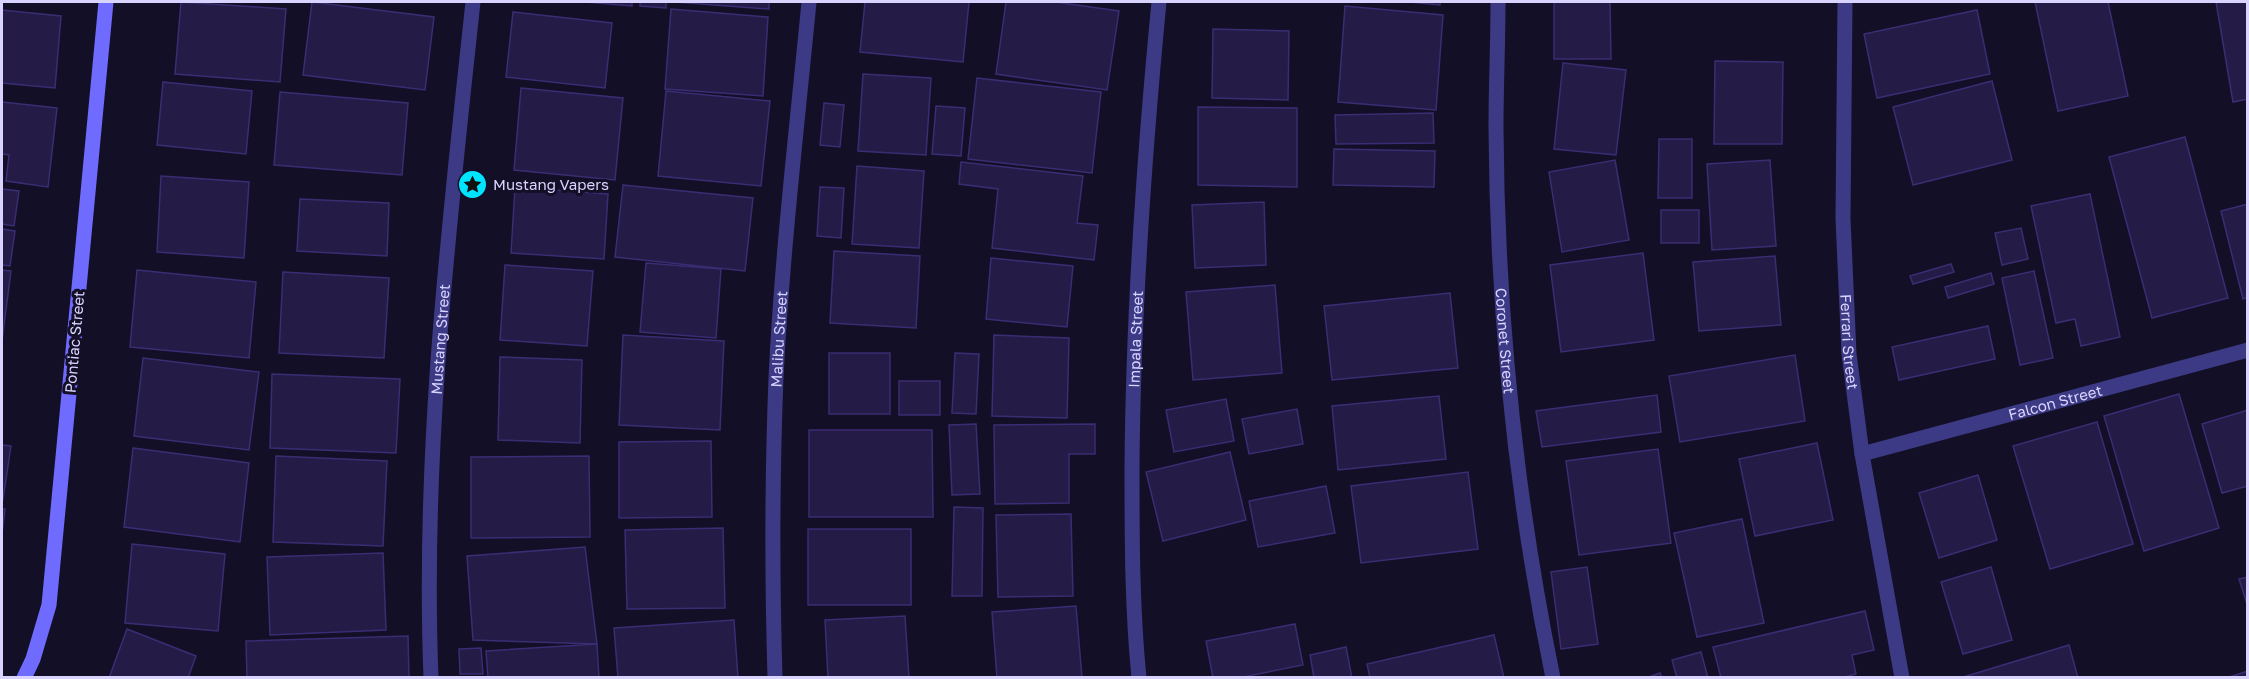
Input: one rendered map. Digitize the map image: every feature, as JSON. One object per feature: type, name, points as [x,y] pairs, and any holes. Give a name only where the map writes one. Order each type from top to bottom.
[{"type":"street","name":"Pontiac Street","points":[[24,678],[33,659],[49,605],[106,2]]},
{"type":"street","name":"Mustang Street","points":[[431,678],[432,451],[445,256],[473,2]]},
{"type":"street","name":"Malibu Street","points":[[775,678],[772,511],[776,375],[808,2]]},
{"type":"street","name":"Impala Street","points":[[1139,678],[1132,537],[1133,406],[1138,258],[1159,2]]},
{"type":"street","name":"Coronet Street","points":[[1498,2],[1496,128],[1502,295],[1517,460],[1542,624],[1553,678]]},
{"type":"street","name":"Ferrari Street","points":[[1845,2],[1843,219],[1849,354],[1862,454],[1902,678]]},
{"type":"street","name":"Falcon Street","points":[[1862,454],[2247,350]]},
{"type":"building","points":[[181,2],[286,9],[280,82],[175,74]]},
{"type":"building","points":[[312,2],[434,17],[425,90],[303,75]]},
{"type":"building","points":[[585,2],[632,2],[632,6]]},
{"type":"building","points":[[640,2],[666,2],[666,8],[640,6]]},
{"type":"building","points":[[674,2],[769,2],[769,9]]},
{"type":"building","points":[[865,2],[969,2],[963,62],[860,52]]},
{"type":"building","points":[[1006,2],[1055,2],[1119,11],[1107,90],[996,74]]},
{"type":"building","points":[[1409,2],[1440,2],[1440,5]]},
{"type":"building","points":[[1554,2],[1610,2],[1611,59],[1554,59]]},
{"type":"building","points":[[2035,2],[2108,2],[2128,96],[2058,111]]},
{"type":"building","points":[[2216,2],[2248,2],[2248,99],[2233,102]]},
{"type":"building","points":[[1345,6],[1443,15],[1436,110],[1338,102]]},
{"type":"building","points":[[671,9],[768,17],[763,96],[665,89]]},
{"type":"building","points":[[2,10],[61,16],[55,88],[2,83]]},
{"type":"building","points":[[1977,10],[1990,74],[1877,98],[1864,34]]},
{"type":"building","points":[[513,12],[612,23],[605,88],[506,77]]},
{"type":"building","points":[[1213,29],[1289,31],[1288,100],[1212,98]]},
{"type":"building","points":[[1715,61],[1783,62],[1782,144],[1714,144]]},
{"type":"building","points":[[1563,63],[1626,70],[1616,155],[1554,149]]},
{"type":"building","points":[[863,74],[931,78],[926,155],[858,151]]},
{"type":"building","points":[[977,78],[1101,92],[1092,173],[968,159]]},
{"type":"building","points":[[1992,81],[2012,160],[1913,185],[1893,107]]},
{"type":"building","points":[[163,82],[252,91],[246,154],[157,145]]},
{"type":"building","points":[[521,88],[623,98],[615,180],[514,170]]},
{"type":"building","points":[[666,91],[770,101],[761,186],[658,176]]},
{"type":"building","points":[[280,92],[408,103],[402,175],[274,165]]},
{"type":"building","points":[[2,102],[57,108],[48,187],[6,181],[9,155],[2,154]]},
{"type":"building","points":[[824,103],[844,105],[840,147],[820,145]]},
{"type":"building","points":[[936,106],[965,108],[961,156],[932,154]]},
{"type":"building","points":[[1198,107],[1297,108],[1297,187],[1198,185]]},
{"type":"building","points":[[1433,113],[1434,143],[1336,144],[1335,115]]},
{"type":"building","points":[[2185,137],[2228,298],[2152,318],[2109,157]]},
{"type":"building","points":[[1659,139],[1692,139],[1692,198],[1658,198]]},
{"type":"building","points":[[1334,149],[1435,151],[1434,187],[1333,185]]},
{"type":"building","points":[[1615,160],[1629,240],[1562,252],[1549,172]]},
{"type":"building","points":[[1770,160],[1776,246],[1712,250],[1707,164]]},
{"type":"building","points":[[961,162],[1083,176],[1077,223],[1098,225],[1094,260],[992,248],[998,189],[959,184]]},
{"type":"building","points":[[857,166],[924,171],[919,248],[852,244]]},
{"type":"building","points":[[161,176],[249,182],[244,258],[157,252]]},
{"type":"building","points":[[623,185],[753,198],[745,271],[615,257]]},
{"type":"building","points":[[515,187],[608,194],[604,259],[511,253]]},
{"type":"building","points":[[820,187],[844,188],[841,238],[817,236]]},
{"type":"building","points":[[2,189],[19,191],[14,226],[2,224]]},
{"type":"building","points":[[2090,194],[2120,337],[2081,346],[2075,319],[2056,323],[2031,206]]},
{"type":"building","points":[[300,199],[389,203],[387,256],[297,251]]},
{"type":"building","points":[[1264,202],[1266,265],[1195,268],[1192,205]]},
{"type":"building","points":[[2248,204],[2248,297],[2243,299],[2221,211]]},
{"type":"building","points":[[1661,210],[1699,210],[1699,243],[1661,243]]},
{"type":"building","points":[[2021,228],[2028,259],[2002,265],[1995,233]]},
{"type":"building","points":[[2,229],[15,231],[10,266],[2,265]]},
{"type":"building","points":[[834,251],[920,256],[916,328],[830,323]]},
{"type":"building","points":[[1643,253],[1654,340],[1561,352],[1550,265]]},
{"type":"building","points":[[1775,256],[1781,325],[1699,331],[1693,262]]},
{"type":"building","points":[[991,258],[1073,266],[1067,327],[986,319]]},
{"type":"building","points":[[646,263],[721,269],[716,338],[640,332]]},
{"type":"building","points":[[1951,264],[1954,272],[1913,284],[1910,276]]},
{"type":"building","points":[[505,265],[593,271],[587,346],[500,340]]},
{"type":"building","points":[[2,270],[11,271],[2,341]]},
{"type":"building","points":[[137,270],[256,282],[249,358],[130,347]]},
{"type":"building","points":[[2034,271],[2053,358],[2020,365],[2002,278]]},
{"type":"building","points":[[283,272],[389,278],[384,358],[279,353]]},
{"type":"building","points":[[1991,273],[1994,284],[1948,298],[1945,287]]},
{"type":"building","points":[[1275,285],[1282,373],[1193,380],[1186,292]]},
{"type":"building","points":[[1450,293],[1458,368],[1332,380],[1324,306]]},
{"type":"building","points":[[1988,326],[1995,359],[1899,380],[1892,347]]},
{"type":"building","points":[[623,335],[724,341],[720,430],[619,425]]},
{"type":"building","points":[[994,335],[1069,338],[1067,418],[992,416]]},
{"type":"building","points":[[829,353],[890,353],[890,414],[829,414]]},
{"type":"building","points":[[955,353],[979,354],[976,414],[952,413]]},
{"type":"building","points":[[1795,355],[1805,421],[1680,442],[1669,376]]},
{"type":"building","points":[[500,357],[582,360],[580,443],[498,440]]},
{"type":"building","points":[[143,358],[259,372],[249,450],[134,436]]},
{"type":"building","points":[[272,374],[400,379],[396,453],[270,448]]},
{"type":"building","points":[[899,381],[940,381],[940,415],[899,415]]},
{"type":"building","points":[[2179,394],[2219,528],[2144,551],[2104,416]]},
{"type":"building","points":[[1657,395],[1661,432],[1542,447],[1536,411]]},
{"type":"building","points":[[1439,396],[1446,459],[1338,470],[1332,406]]},
{"type":"building","points":[[1226,399],[1234,441],[1174,452],[1166,410]]},
{"type":"building","points":[[1297,409],[1303,444],[1249,454],[1242,419]]},
{"type":"building","points":[[2248,410],[2248,486],[2222,493],[2202,424]]},
{"type":"building","points":[[2097,422],[2133,544],[2050,569],[2013,446]]},
{"type":"building","points":[[976,424],[980,494],[952,495],[949,425]]},
{"type":"building","points":[[1095,424],[1095,454],[1069,454],[1069,503],[995,504],[994,425]]},
{"type":"building","points":[[809,430],[932,430],[933,517],[809,517]]},
{"type":"building","points":[[711,441],[712,517],[619,518],[619,442]]},
{"type":"building","points":[[1817,443],[1833,520],[1755,536],[1739,459]]},
{"type":"building","points":[[2,445],[11,446],[3,499],[2,498]]},
{"type":"building","points":[[133,448],[249,463],[240,542],[124,527]]},
{"type":"building","points":[[1658,449],[1671,543],[1579,555],[1566,461]]},
{"type":"building","points":[[1230,452],[1246,520],[1163,541],[1146,472]]},
{"type":"building","points":[[276,456],[387,461],[383,546],[273,542]]},
{"type":"building","points":[[589,456],[590,537],[471,538],[471,457]]},
{"type":"building","points":[[1468,472],[1478,549],[1361,563],[1351,486]]},
{"type":"building","points":[[1978,475],[1997,540],[1939,558],[1919,493]]},
{"type":"building","points":[[1326,486],[1335,533],[1258,547],[1249,501]]},
{"type":"building","points":[[954,507],[983,508],[982,596],[952,596]]},
{"type":"building","points":[[2,509],[5,509],[2,534]]},
{"type":"building","points":[[1071,514],[1073,596],[998,597],[996,515]]},
{"type":"building","points":[[1742,519],[1764,623],[1697,637],[1674,533]]},
{"type":"building","points":[[723,528],[725,608],[627,609],[625,530]]},
{"type":"building","points":[[808,529],[911,529],[911,605],[808,605]]},
{"type":"building","points":[[132,544],[225,554],[218,631],[125,623]]},
{"type":"building","points":[[585,547],[597,644],[473,640],[467,556]]},
{"type":"building","points":[[383,553],[386,630],[270,635],[267,557]]},
{"type":"building","points":[[1587,567],[1598,644],[1561,649],[1551,572]]},
{"type":"building","points":[[1991,567],[2012,640],[1963,654],[1941,582]]},
{"type":"building","points":[[2248,577],[2248,607],[2239,579]]},
{"type":"building","points":[[1076,606],[1082,678],[997,678],[992,612]]},
{"type":"building","points":[[1865,611],[1874,650],[1852,655],[1856,674],[1841,678],[1721,678],[1713,647]]},
{"type":"building","points":[[905,616],[909,678],[828,678],[825,620]]},
{"type":"building","points":[[734,620],[738,678],[618,678],[614,628]]},
{"type":"building","points":[[1295,624],[1303,665],[1238,678],[1213,678],[1206,641]]},
{"type":"building","points":[[127,629],[196,656],[188,678],[109,678]]},
{"type":"building","points":[[1494,635],[1504,678],[1370,678],[1367,664]]},
{"type":"building","points":[[408,636],[409,678],[247,678],[246,641]]},
{"type":"building","points":[[597,644],[599,678],[488,678],[486,651]]},
{"type":"building","points":[[2069,645],[2078,678],[1960,678]]},
{"type":"building","points":[[1346,647],[1352,678],[1314,678],[1310,655]]},
{"type":"building","points":[[481,648],[483,674],[460,674],[459,649]]},
{"type":"building","points":[[1701,652],[1708,678],[1677,678],[1672,660]]},
{"type":"building","points":[[2248,671],[2248,678],[2226,678]]},
{"type":"building","points":[[1660,673],[1662,678],[1646,678]]},
{"type":"place","name":"Mustang Vapers","points":[[472,184]]}]
